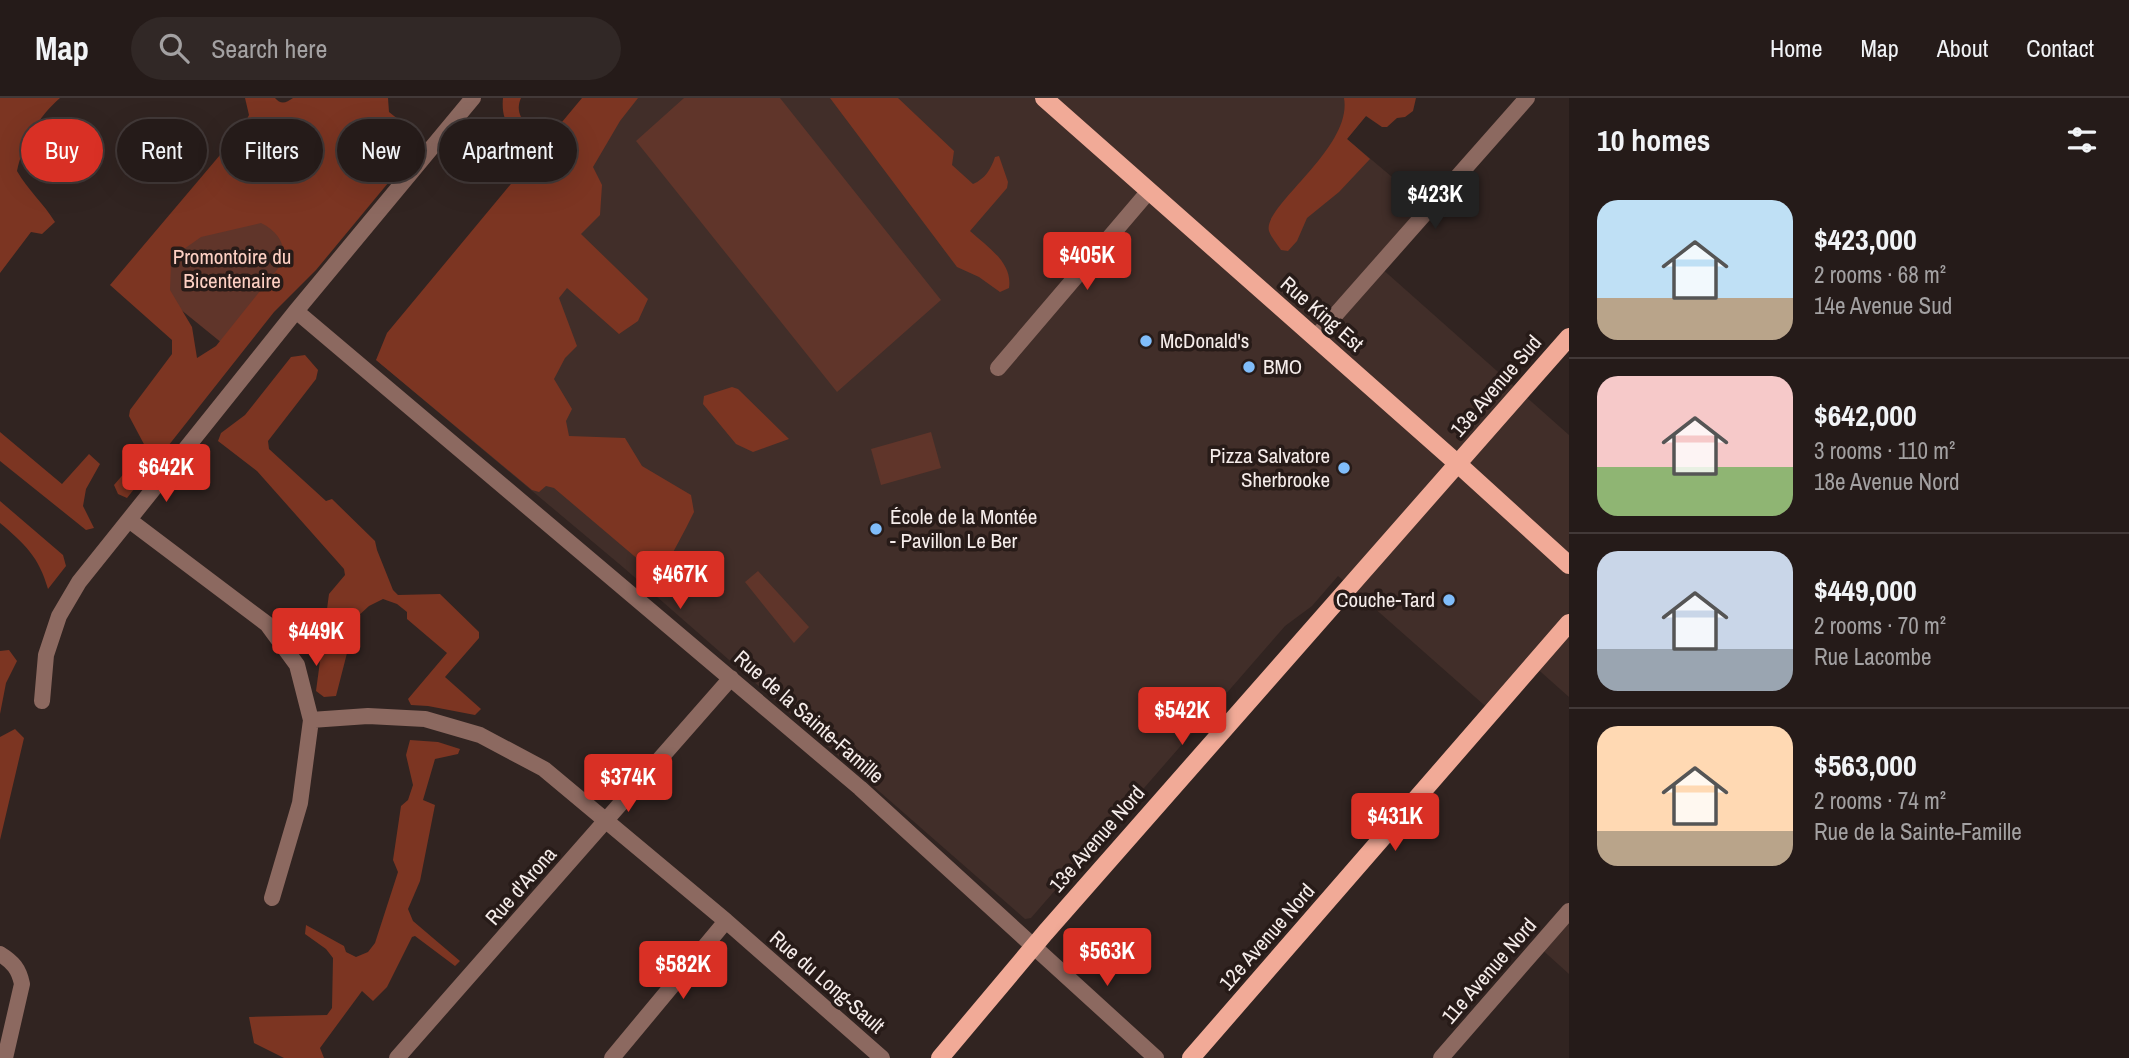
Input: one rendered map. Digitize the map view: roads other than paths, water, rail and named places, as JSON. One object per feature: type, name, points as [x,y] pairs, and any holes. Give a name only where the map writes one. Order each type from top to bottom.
[{"type":"main road","name":"Rue King Est","points":[[1044,98],[1569,565]]},
{"type":"main road","name":"13e Avenue Sud","points":[[1458,464],[1569,337]]},
{"type":"main road","name":"13e Avenue Nord","points":[[940,1058],[1033,946],[1458,464]]},
{"type":"main road","name":"12e Avenue Nord","points":[[1191,1058],[1569,623]]},
{"type":"street","points":[[42,701],[46,655],[59,615],[79,582],[296,311],[473,98]]},
{"type":"street","points":[[1315,338],[1527,98]]},
{"type":"street","points":[[998,368],[1149,191]]},
{"type":"street","name":"Rue de la Sainte-Famille","points":[[296,311],[860,788],[1156,1058]]},
{"type":"street","points":[[129,520],[267,624],[297,665],[312,720],[300,803],[272,898]]},
{"type":"street","name":"Rue d'Arona","points":[[397,1058],[731,678]]},
{"type":"street","name":"Rue du Long-Sault","points":[[312,720],[368,716],[425,719],[480,735],[544,769],[726,921],[882,1058]]},
{"type":"street","name":"11e Avenue Nord","points":[[1441,1058],[1569,911]]},
{"type":"street","points":[[612,1058],[726,921]]},
{"type":"street","points":[[0,954],[12,961],[20,972],[22,984],[5,1058]]},
{"type":"place","name":"McDonald's","points":[[1146,341]]},
{"type":"place","name":"BMO","points":[[1249,367]]},
{"type":"place","name":"Pizza Salvatore Sherbrooke","points":[[1344,468]]},
{"type":"place","name":"École de la Montée - Pavillon Le Ber","points":[[876,529]]},
{"type":"place","name":"Couche-Tard","points":[[1449,600]]},
{"type":"park label","name":"Promontoire du Bicentenaire","points":[[232,269]]}]
